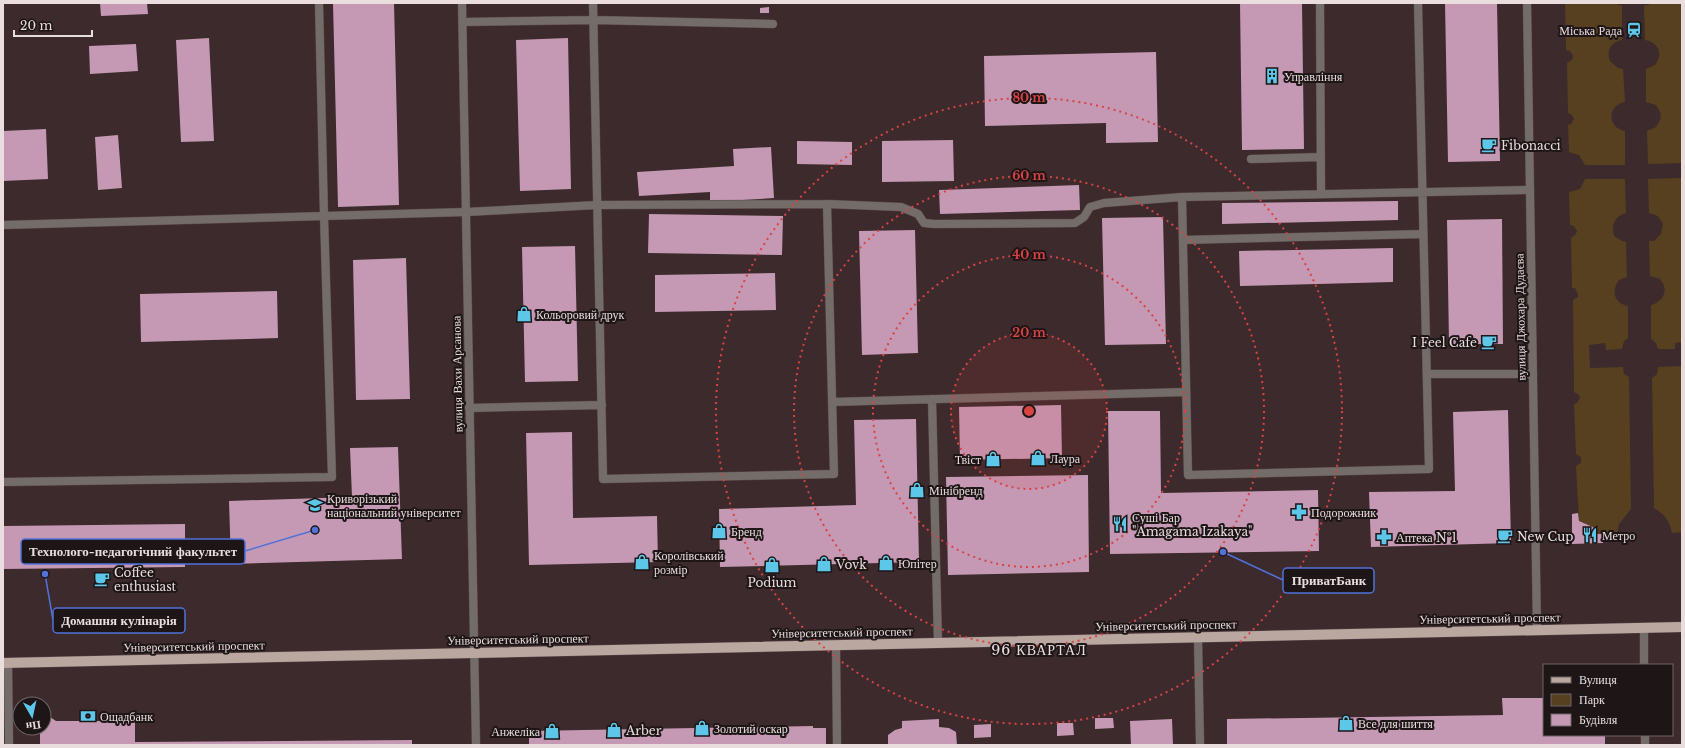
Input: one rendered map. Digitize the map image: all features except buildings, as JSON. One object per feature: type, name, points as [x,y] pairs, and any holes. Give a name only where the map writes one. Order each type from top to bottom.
[{"type":"main road","name":"Університетський проспект","points":[[5,663],[1682,627]]},
{"type":"street","points":[[3,482],[332,477],[318,3]]},
{"type":"street","name":"вулиця Вахи Арсанова","points":[[462,3],[476,745]]},
{"type":"street","points":[[592,3],[604,479],[834,474],[827,204]]},
{"type":"street","points":[[1320,3],[1321,194]]},
{"type":"street","points":[[1182,197],[1188,475],[1429,469],[1418,3]]},
{"type":"street","name":"вулиця Джохара Дудаєва","points":[[1527,3],[1537,630]]},
{"type":"street","points":[[463,22],[593,20],[773,24]]},
{"type":"street","points":[[1251,159],[1320,157]]},
{"type":"street","points":[[3,224],[466,212],[597,205],[827,204],[901,207],[918,214],[924,223],[934,224],[1075,223],[1084,217],[1090,207],[1104,203],[1182,197],[1530,190]]},
{"type":"street","points":[[1183,240],[1424,234]]},
{"type":"street","points":[[1427,374],[1533,374]]},
{"type":"street","points":[[832,402],[1186,392]]},
{"type":"street","points":[[932,399],[938,643]]},
{"type":"street","points":[[469,408],[602,405]]},
{"type":"street","points":[[1644,627],[1644,664]]},
{"type":"street","points":[[1198,637],[1200,745]]},
{"type":"street","points":[[836,645],[837,745]]},
{"type":"street","points":[[5,663],[9,745]]},
{"type":"green space","points":[[1565,3],[1613,3],[1622,6],[1622,40],[1610,47],[1609,57],[1610,61],[1618,68],[1623,69],[1625,102],[1615,107],[1612,112],[1612,121],[1615,126],[1625,131],[1625,165],[1585,165],[1579,155],[1569,152],[1568,125],[1571,124],[1574,119],[1571,114],[1568,113],[1567,63],[1572,60],[1573,56],[1570,51],[1566,50]]},
{"type":"green space","points":[[1654,3],[1682,3],[1682,163],[1648,164],[1647,131],[1656,127],[1660,116],[1656,105],[1646,102],[1646,69],[1655,65],[1658,61],[1659,53],[1658,49],[1653,43],[1645,40],[1644,6]]},
{"type":"green space","points":[[1682,178],[1682,342],[1675,343],[1675,349],[1658,349],[1656,343],[1651,339],[1651,305],[1662,298],[1665,291],[1663,283],[1660,279],[1650,276],[1649,241],[1654,241],[1661,234],[1663,224],[1658,216],[1649,213],[1648,179]]},
{"type":"green space","points":[[1585,179],[1625,179],[1626,213],[1619,216],[1615,222],[1613,232],[1614,236],[1626,242],[1627,277],[1619,280],[1615,288],[1615,296],[1620,302],[1628,306],[1628,338],[1624,341],[1622,349],[1606,350],[1605,343],[1589,345],[1590,368],[1623,367],[1624,374],[1629,377],[1631,509],[1619,524],[1617,534],[1597,534],[1593,527],[1579,521],[1576,466],[1581,463],[1581,457],[1576,454],[1574,404],[1577,403],[1580,398],[1579,395],[1574,392],[1573,300],[1578,297],[1578,294],[1575,288],[1572,288],[1571,238],[1577,231],[1574,226],[1570,225],[1569,192],[1580,189]]},
{"type":"green space","points":[[1682,366],[1682,532],[1672,533],[1666,518],[1654,508],[1652,378],[1657,374],[1658,367]]},
{"type":"place","name":"Міська Рада","points":[[1634,30]]},
{"type":"place","name":"Управління","points":[[1272,76]]},
{"type":"place","name":"Fibonacci","points":[[1489,145]]},
{"type":"place","name":"Кольоровий друк","points":[[524,314]]},
{"type":"place","name":"I Feel Cafe","points":[[1489,342]]},
{"type":"place","name":"Лаура","points":[[1038,458]]},
{"type":"place","name":"Твіст","points":[[993,459]]},
{"type":"place","name":"Мінібренд","points":[[917,490]]},
{"type":"place","name":"Криворізький національний університет","points":[[315,505]]},
{"type":"place","name":"Подорожник","points":[[1299,512]]},
{"type":"place","name":"Суші Бар \"Amagama Izakaya\"","points":[[1120,524]]},
{"type":"place","name":"Технолого-педагогічний факультет","points":[[315,530]]},
{"type":"place","name":"Бренд","points":[[719,531]]},
{"type":"place","name":"Метро","points":[[1590,535]]},
{"type":"place","name":"New Cup","points":[[1505,536]]},
{"type":"place","name":"Аптека №1","points":[[1384,537]]},
{"type":"place","name":"ПриватБанк","points":[[1223,552]]},
{"type":"place","name":"Королівський розмір","points":[[642,562]]},
{"type":"place","name":"Юпітер","points":[[886,563]]},
{"type":"place","name":"Vovk","points":[[824,564]]},
{"type":"place","name":"Podium","points":[[772,565]]},
{"type":"place","name":"Домашня кулінарія","points":[[45,574]]},
{"type":"place","name":"Coffee enthusiast","points":[[102,579]]},
{"type":"place","name":"Ощадбанк","points":[[88,716]]},
{"type":"place","name":"Все для шиття","points":[[1346,723]]},
{"type":"place","name":"Золотий оскар","points":[[702,728]]},
{"type":"place","name":"Arber","points":[[614,730]]},
{"type":"place","name":"Анжеліка","points":[[552,731]]},
{"type":"district","name":"96 КВАРТАЛ","points":[[1039,650]]}]
